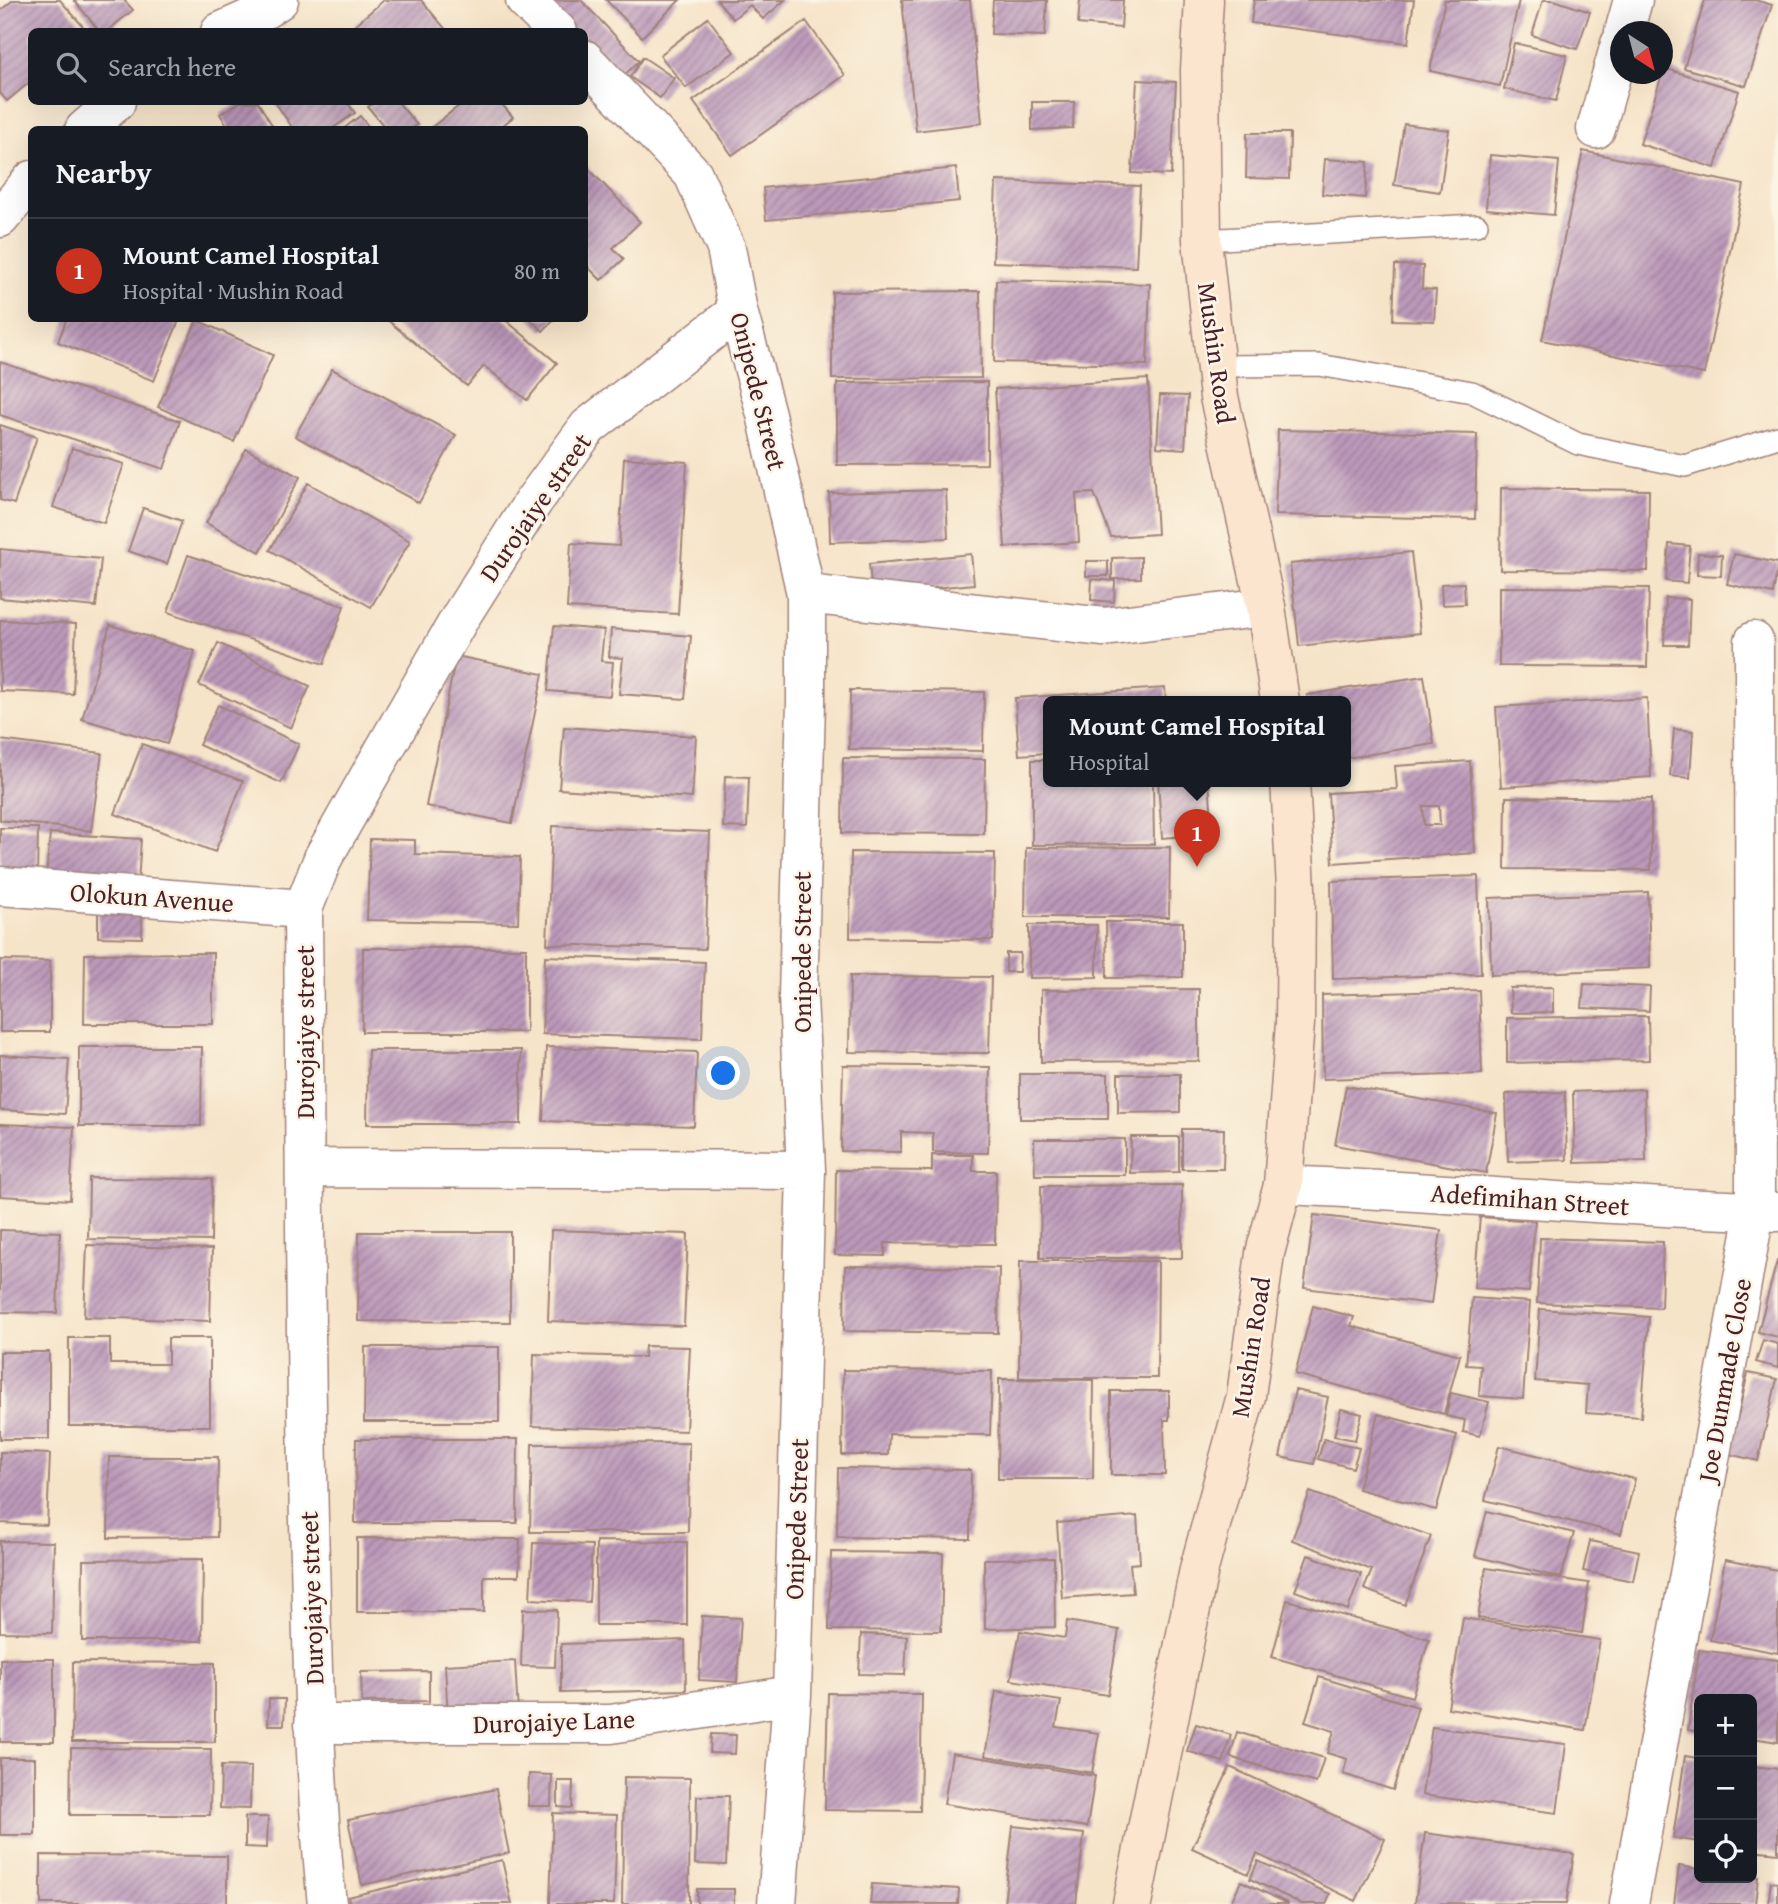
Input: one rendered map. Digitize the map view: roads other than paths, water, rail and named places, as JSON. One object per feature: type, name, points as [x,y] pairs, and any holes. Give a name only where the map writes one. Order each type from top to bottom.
[{"type":"main road","name":"Mushin Road","points":[[1204,0],[1200,69],[1202,240],[1219,397],[1266,607],[1279,696]]},
{"type":"main road","name":"Mushin Road","points":[[1132,1904],[1199,1569],[1246,1396],[1265,1253],[1283,1185],[1295,1023],[1296,888],[1290,787]]},
{"type":"street","points":[[524,0],[554,28]]},
{"type":"street","points":[[1627,21],[1633,0]]},
{"type":"street","name":"Onipede Street","points":[[588,63],[693,174],[726,248],[738,311],[766,414],[806,594],[807,702],[798,996],[806,1170],[792,1695],[777,1904]]},
{"type":"street","points":[[1596,129],[1610,79]]},
{"type":"street","points":[[89,126],[113,105]]},
{"type":"street","points":[[0,218],[28,185]]},
{"type":"street","name":"Durojaiye street","points":[[327,1904],[314,1724],[305,1350],[303,909],[324,856],[371,772],[461,616],[533,502],[588,428],[738,311]]},
{"type":"street","points":[[806,594],[1104,627],[1266,607]]},
{"type":"street","name":"Joe Dunmade Close","points":[[1629,1904],[1767,1212],[1754,641]]},
{"type":"street","name":"Olokun Avenue","points":[[0,886],[303,909]]},
{"type":"street","points":[[306,1168],[806,1170]]},
{"type":"street","name":"Adefimihan Street","points":[[1283,1185],[1767,1212]]},
{"type":"street","name":"Durojaiye Lane","points":[[314,1724],[611,1724],[792,1695]]},
{"type":"lane","points":[[1202,240],[1477,225]]},
{"type":"lane","points":[[1217,366],[1319,365],[1472,392],[1578,444],[1685,466],[1778,438]]},
{"type":"place","name":"Mount Camel Hospital","points":[[1197,867]]}]
